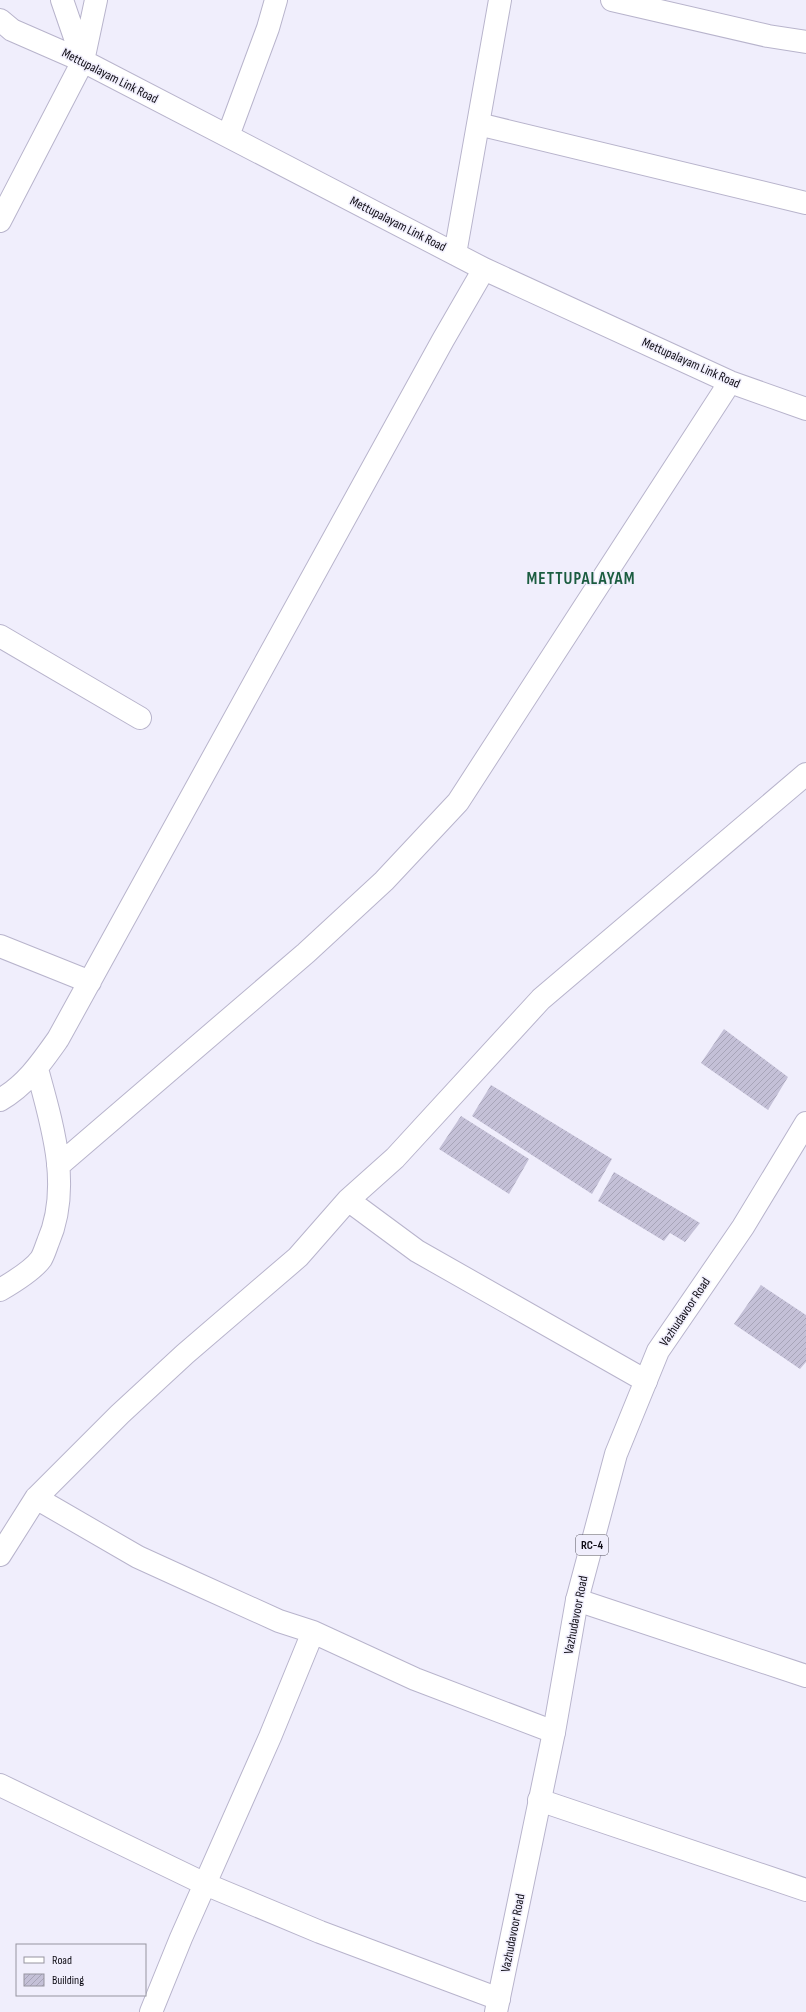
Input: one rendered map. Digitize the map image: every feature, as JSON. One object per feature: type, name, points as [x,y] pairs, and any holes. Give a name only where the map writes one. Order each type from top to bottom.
[{"type":"street","points":[[62,0],[83,61]]},
{"type":"street","points":[[0,221],[83,61],[96,0]]},
{"type":"street","points":[[228,136],[268,28],[276,0]]},
{"type":"street","points":[[455,254],[500,0]]},
{"type":"street","points":[[612,0],[768,36],[806,42]]},
{"type":"street","name":"Mettupalayam Link Road","points":[[0,20],[12,30],[83,61],[484,269],[730,382],[806,410]]},
{"type":"street","points":[[478,124],[806,203]]},
{"type":"street","points":[[0,1100],[14,1092],[37,1069],[58,1039],[443,340],[484,269]]},
{"type":"street","points":[[58,1166],[306,953],[384,881],[458,802],[730,382]]},
{"type":"street","points":[[0,636],[140,718]]},
{"type":"street","points":[[0,1555],[36,1498],[126,1409],[298,1257],[348,1200],[395,1158],[541,998],[806,774]]},
{"type":"street","points":[[0,946],[90,982]]},
{"type":"street","points":[[0,1290],[13,1282],[41,1259],[54,1230],[59,1189],[57,1150],[51,1118],[37,1069]]},
{"type":"street","name":"Vazhudavoor Road","points":[[498,2005],[554,1732],[577,1600],[616,1454],[658,1351],[743,1227],[806,1123]]},
{"type":"street","points":[[348,1200],[418,1251],[646,1381]]},
{"type":"street","points":[[36,1498],[138,1557],[279,1621],[313,1632],[415,1679],[554,1732]]},
{"type":"street","points":[[577,1600],[806,1676]]},
{"type":"street","points":[[151,2012],[181,1938],[270,1737],[313,1632]]},
{"type":"street","points":[[0,1785],[206,1884],[498,2005]]},
{"type":"street","points":[[539,1800],[806,1890]]},
{"type":"building","points":[[724,1029],[788,1077],[768,1110],[701,1063]]},
{"type":"building","points":[[491,1085],[612,1159],[592,1194],[472,1116]]},
{"type":"building","points":[[461,1116],[529,1159],[509,1194],[439,1149]]},
{"type":"building","points":[[614,1172],[700,1223],[685,1242],[670,1233],[664,1241],[598,1201]]},
{"type":"building","points":[[761,1285],[806,1315],[806,1362],[800,1369],[734,1324]]},
{"type":"district","name":"METTUPALAYAM","points":[[581,579]]}]
